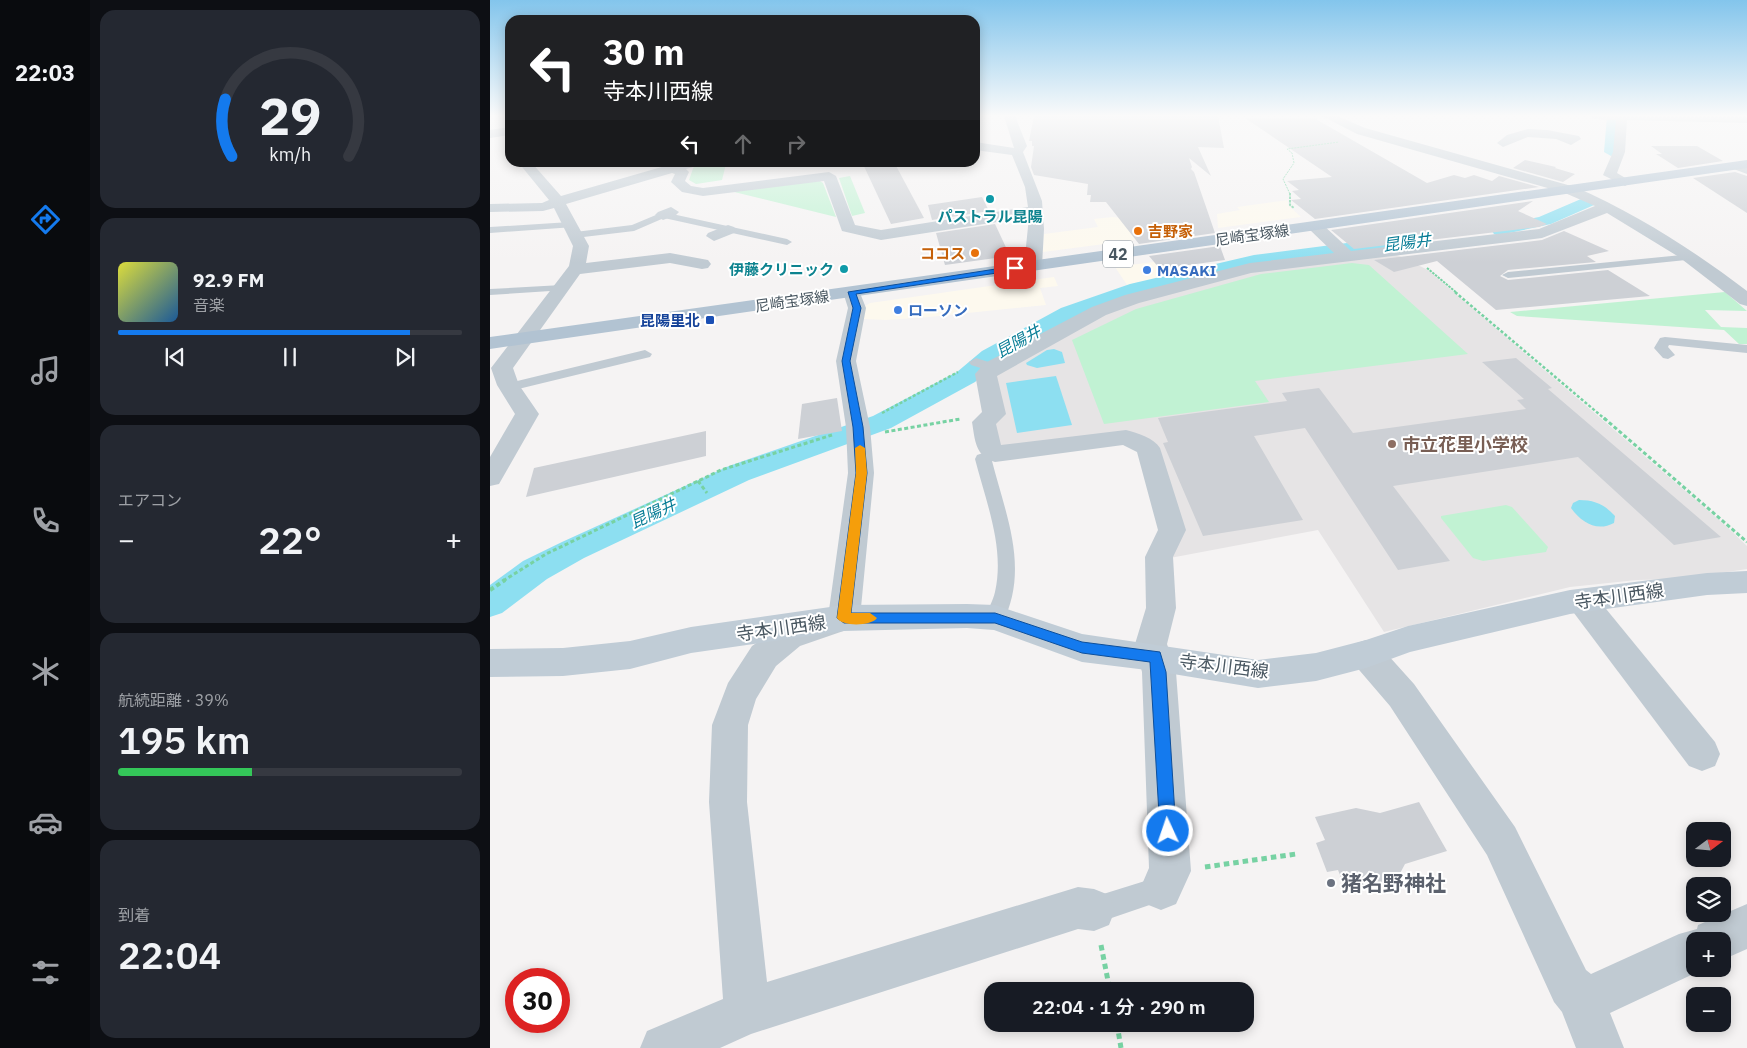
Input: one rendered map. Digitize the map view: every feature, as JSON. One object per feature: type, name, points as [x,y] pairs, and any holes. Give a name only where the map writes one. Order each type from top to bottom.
[{"type":"main road","name":"尼崎宝塚線","points":[[490,343],[1625,182],[1743,167]]},
{"type":"main road","name":"寺本川西線","points":[[490,663],[563,662],[630,656],[691,640],[844,618],[995,618],[1082,648],[1156,656],[1258,674],[1316,667],[1366,654],[1408,639],[1582,601],[1707,584],[1743,587]]},
{"type":"street","points":[[1022,165],[1033,191],[1036,212],[1037,227],[1033,266]]},
{"type":"street","points":[[1481,165],[1570,190],[1601,202],[1692,257],[1747,300]]},
{"type":"street","points":[[1614,165],[1610,175],[1625,182]]},
{"type":"street","points":[[490,478],[496,459],[527,414],[511,390],[502,373],[502,368],[577,266],[580,246],[558,202],[528,167]]},
{"type":"street","points":[[632,180],[636,167]]},
{"type":"street","points":[[490,208],[540,208],[678,167]]},
{"type":"street","points":[[675,168],[682,172],[678,182],[687,189],[703,192],[829,176],[848,228],[881,235],[1024,212],[1036,212]]},
{"type":"street","points":[[1165,880],[1159,672],[1156,656],[1151,644],[1161,608],[1159,557],[1172,530],[1148,448],[1126,437],[995,454],[989,448],[984,422],[994,414],[984,365],[1099,311],[1132,299],[1250,268],[1345,254],[1391,251],[1542,233],[1594,211],[1609,208]]},
{"type":"street","points":[[1315,226],[1345,254]]},
{"type":"street","points":[[574,270],[670,258],[702,264]]},
{"type":"street","points":[[1708,268],[1737,271]]},
{"type":"street","points":[[747,1012],[728,802],[730,725],[740,694],[764,656],[789,637],[844,618],[861,473],[858,429],[846,361],[857,308],[852,292]]},
{"type":"street","points":[[490,398],[511,390]]},
{"type":"street","points":[[1582,601],[1702,754]]},
{"type":"street","points":[[1366,654],[1402,695],[1501,841],[1570,986],[1584,1001],[1587,1019],[1600,1048]]},
{"type":"street","points":[[664,1048],[747,1012],[1078,908],[1094,910]]},
{"type":"street","points":[[1731,933],[1747,926]]},
{"type":"street","points":[[1584,1001],[1686,954]]},
{"type":"lane","points":[[490,230],[634,228],[667,213],[721,233],[787,242]]},
{"type":"lane","points":[[776,248],[800,235]]},
{"type":"lane","points":[[1508,276],[1580,268],[1578,266],[1692,257]]},
{"type":"lane","points":[[490,292],[562,288]]},
{"type":"lane","points":[[1668,355],[1661,348],[1665,341],[1747,349]]},
{"type":"lane","points":[[511,390],[600,359],[645,354]]},
{"type":"lane","points":[[995,454],[983,459],[1004,532],[1006,555],[1005,589],[995,618]]},
{"type":"lane","points":[[1094,910],[1165,880]]},
{"type":"path","points":[[1293,165],[1283,179],[1290,194],[1290,205],[1295,209]]},
{"type":"path","points":[[1391,251],[1429,269],[1731,526],[1734,532],[1747,542]]},
{"type":"path","points":[[858,429],[882,413],[984,365]]},
{"type":"path","points":[[490,590],[546,554],[721,470],[858,429],[973,416],[984,422]]},
{"type":"path","points":[[698,481],[707,493]]},
{"type":"path","points":[[1165,880],[1296,854]]},
{"type":"path","points":[[1094,910],[1108,982]]},
{"type":"path","points":[[1118,1032],[1121,1048]]},
{"type":"shaded area","points":[[1288,200],[1288,205],[1301,217],[1218,228],[1217,214],[1240,210],[1237,207]]},
{"type":"shaded area","points":[[1113,217],[1160,224],[1158,237],[1043,252],[1044,234],[1098,227],[1094,219]]},
{"type":"shaded area","name":"市立花里小学校","points":[[1395,254],[1428,270],[1725,525],[1747,546],[1747,569],[1680,579],[1637,580],[1570,587],[1384,632],[1318,530],[1170,558],[1150,441],[1001,447],[991,422],[991,374],[1116,306],[1253,270]]},
{"type":"shaded area","name":"MASAKI","points":[[1169,260],[1180,273],[1127,285],[1115,267]]},
{"type":"shaded area","points":[[1054,277],[1058,286],[1040,288],[1046,305],[929,317],[886,320],[863,319],[865,306],[870,303]]},
{"type":"green space","points":[[694,167],[725,167],[722,180],[696,184],[689,180]]},
{"type":"green space","points":[[850,176],[865,213],[852,216],[839,178]]},
{"type":"green space","points":[[820,181],[823,183],[836,217],[730,191]]},
{"type":"green space","points":[[1352,263],[1369,265],[1468,354],[1255,381],[1269,402],[1104,424],[1072,340],[1136,309],[1261,274]]},
{"type":"green space","points":[[1725,292],[1747,311],[1705,310],[1721,327],[1747,328],[1747,344],[1739,344],[1724,330],[1517,316],[1510,312]]},
{"type":"green space","points":[[1506,505],[1512,507],[1548,547],[1546,552],[1483,561],[1473,558],[1441,518],[1441,516]]},
{"type":"water","points":[[1054,349],[1062,352],[1065,363],[1037,368],[1027,365],[1026,363],[1047,350]]},
{"type":"water","points":[[1056,376],[1072,425],[1017,433],[1006,383]]},
{"type":"water","points":[[1579,500],[1595,502],[1603,506],[1615,516],[1614,523],[1602,527],[1585,522],[1571,508],[1573,503]]},
{"type":"building","points":[[1031,165],[1191,165],[1191,169],[1194,172],[1215,233],[1139,244],[1106,202],[1090,202],[1091,195],[1087,195],[1088,184],[1034,175]]},
{"type":"building","points":[[1197,165],[1206,165],[1211,176]]},
{"type":"building","points":[[1314,165],[1396,165],[1427,183],[1454,175],[1465,178],[1474,175],[1492,181],[1499,176],[1539,187],[1315,219],[1291,200],[1301,199],[1292,191],[1299,190],[1287,181],[1332,177]]},
{"type":"building","points":[[1518,165],[1547,165],[1575,174],[1563,182],[1513,168]]},
{"type":"building","points":[[1673,165],[1698,165],[1678,168]]},
{"type":"building","points":[[864,167],[897,167],[924,218],[891,224]]},
{"type":"building","points":[[1735,172],[1747,176],[1747,213],[1693,178]]},
{"type":"building","points":[[982,197],[989,211],[932,220],[928,205]]},
{"type":"building","points":[[1533,201],[1518,211],[1547,224],[1539,227],[1354,249],[1331,230]]},
{"type":"building","points":[[995,224],[1010,256],[945,265],[936,233]]},
{"type":"building","points":[[1564,231],[1609,251],[1587,256],[1596,262],[1508,270],[1500,276],[1508,280],[1608,270],[1650,296],[1496,310],[1437,261],[1394,272],[1374,260],[1542,240]]},
{"type":"building","points":[[1220,246],[1225,260],[1160,269],[1149,256]]},
{"type":"building","points":[[1516,358],[1552,388],[1548,389],[1721,537],[1674,545],[1578,457],[1393,486],[1450,561],[1398,570],[1305,428],[1254,436],[1303,520],[1203,536],[1163,443],[1168,442],[1158,418],[1287,401],[1282,393],[1319,388],[1353,433],[1526,409],[1517,400],[1524,399],[1482,362]]},
{"type":"building","points":[[837,398],[842,431],[798,439],[802,404]]},
{"type":"building","points":[[706,431],[706,456],[526,497],[534,468]]},
{"type":"building","points":[[1419,802],[1447,851],[1405,864],[1397,879],[1347,892],[1338,870],[1327,872],[1316,843],[1325,840],[1315,817],[1356,808],[1380,813]]},
{"type":"waterway","name":"昆陽井","points":[[1500,230],[1545,220],[1567,212],[1588,201]]},
{"type":"waterway","name":"昆陽井","points":[[490,603],[535,570],[573,550],[739,473],[882,422],[966,377],[990,356],[1069,313],[1137,288],[1254,261],[1393,243]]},
{"type":"slow traffic","points":[[860,448],[861,473],[844,618],[870,618]]},
{"type":"place","name":"パストラル昆陽","points":[[990,199]]},
{"type":"place","name":"吉野家","points":[[1138,231]]},
{"type":"place","name":"ココス","points":[[975,253]]},
{"type":"place","name":"伊藤クリニック","points":[[844,269]]},
{"type":"place","name":"MASAKI","points":[[1147,270]]},
{"type":"place","name":"ローソン","points":[[898,310]]},
{"type":"place","name":"昆陽里北","points":[[710,320]]},
{"type":"place","name":"市立花里小学校","points":[[1392,444]]},
{"type":"place","name":"猪名野神社","points":[[1331,883]]},
{"type":"route","points":[[1015,268],[852,292],[857,308],[846,361],[860,436],[861,473],[844,618],[967,616],[995,618],[1044,633],[1082,648],[1156,656],[1159,672],[1168,831]]}]
